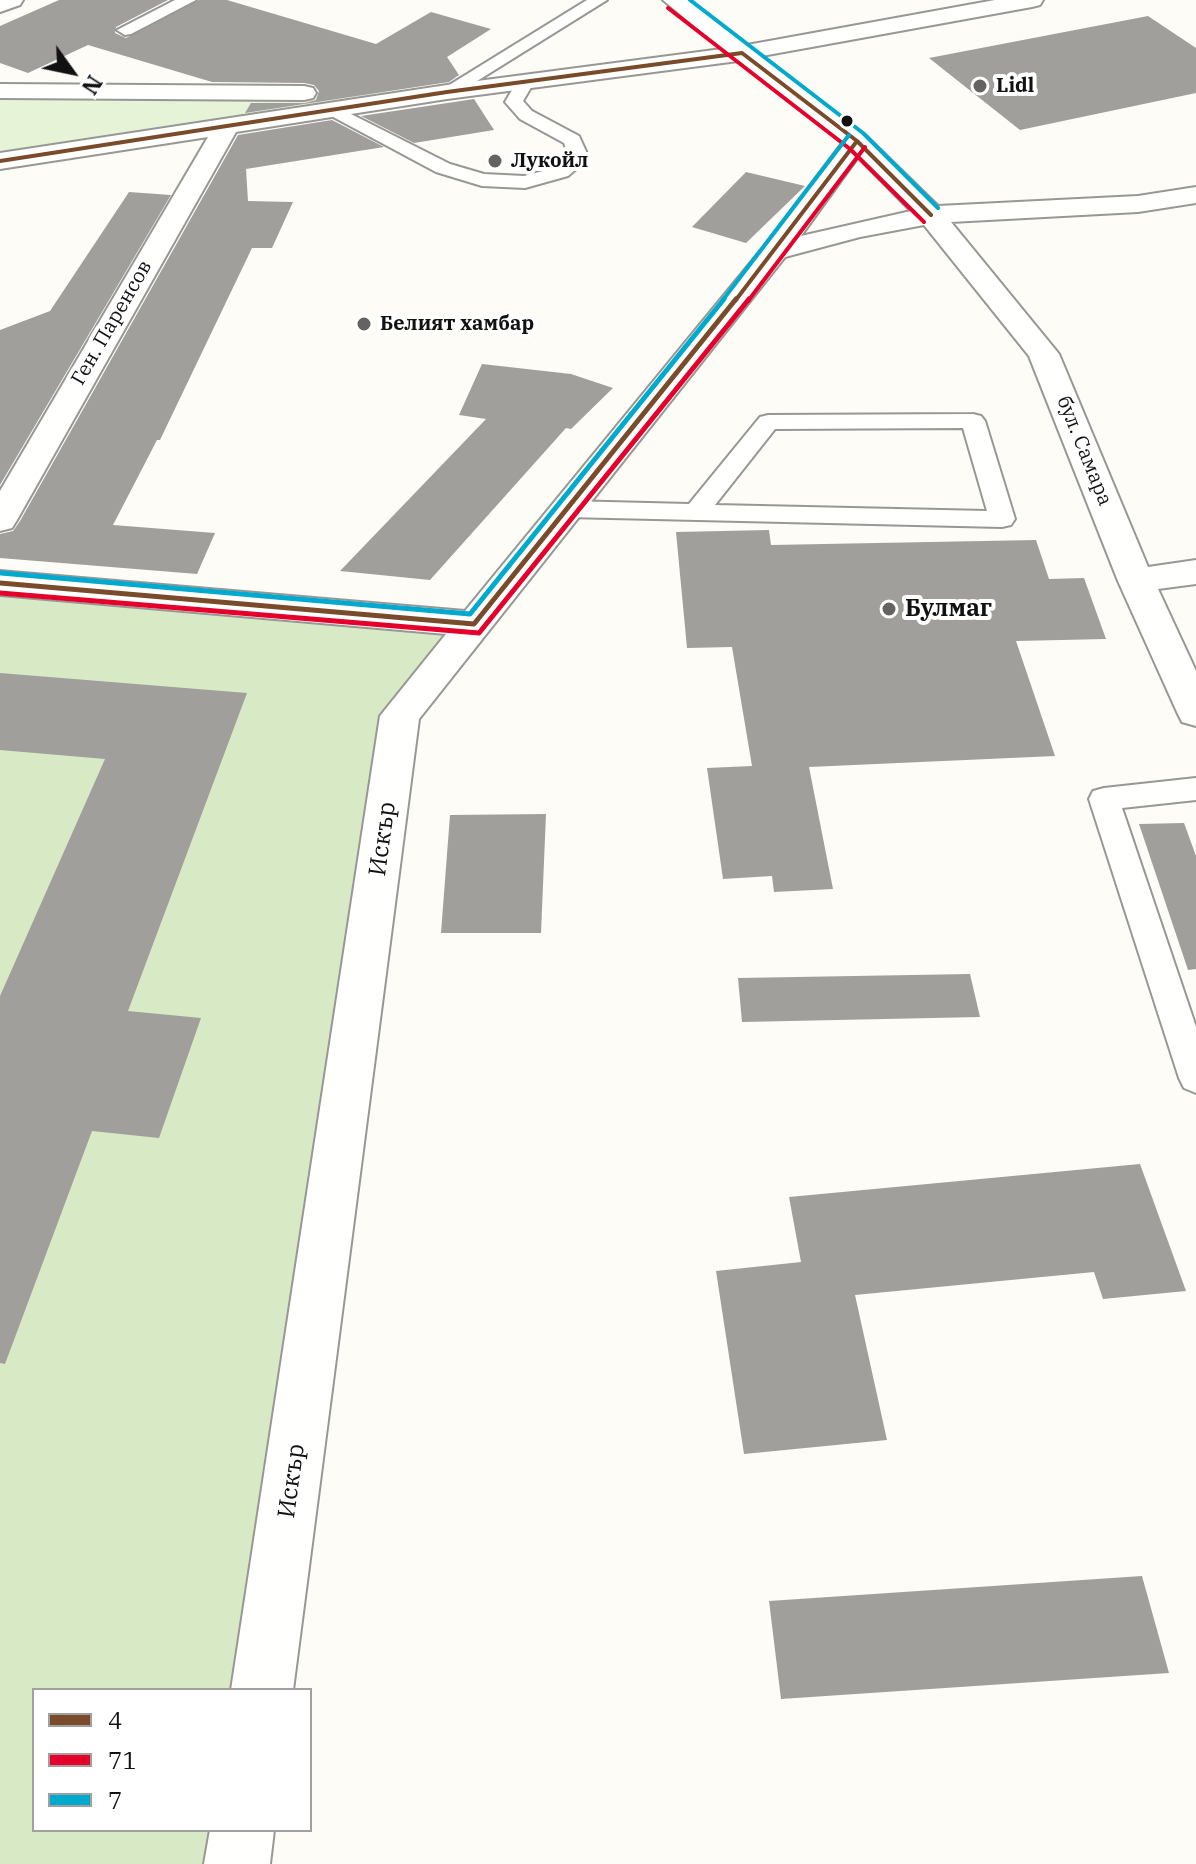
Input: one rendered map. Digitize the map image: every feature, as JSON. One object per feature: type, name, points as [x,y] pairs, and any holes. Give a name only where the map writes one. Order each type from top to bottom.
[{"type":"street","points":[[0,5],[12,0]]},
{"type":"street","points":[[674,0],[742,53]]},
{"type":"street","points":[[0,161],[447,92],[742,53],[1032,0]]},
{"type":"street","name":"бул. Самара","points":[[742,53],[857,141],[931,215],[1044,354],[1136,581],[1196,712]]},
{"type":"street","points":[[0,91],[447,92]]},
{"type":"street","name":"Ген. Паренсов","points":[[0,520],[226,127]]},
{"type":"street","name":"Искър","points":[[262,1688],[400,716],[775,251],[857,141]]},
{"type":"street","points":[[775,251],[858,229],[931,215],[1138,204],[1196,195]]},
{"type":"street","points":[[1136,581],[1196,572]]},
{"type":"street","points":[[0,583],[474,624]]},
{"type":"street","points":[[237,1864],[242,1832]]},
{"type":"lane","points":[[125,30],[188,0]]},
{"type":"lane","points":[[447,92],[599,0]]},
{"type":"lane","points":[[331,111],[443,168],[482,180],[525,182],[561,172],[579,158],[572,140],[526,115],[514,102],[524,84]]},
{"type":"lane","points":[[567,509],[696,512],[757,513],[1002,519],[973,421],[768,422],[696,512]]},
{"type":"lane","points":[[1196,789],[1104,799],[1196,1078]]},
{"type":"green space","points":[[0,91],[122,92],[447,92],[0,161]]},
{"type":"green space","points":[[0,583],[474,624],[400,717],[262,1688],[32,1688],[32,1832],[242,1832],[237,1864],[0,1864]]},
{"type":"building","points":[[59,0],[168,0],[116,27],[115,33],[126,38],[199,0],[227,0],[376,44],[431,12],[491,29],[447,57],[459,75],[449,82],[245,113],[251,103],[305,103],[316,100],[319,91],[314,85],[304,83],[212,82],[88,45],[28,73],[0,63],[0,26]]},
{"type":"building","points":[[1148,16],[1196,48],[1196,93],[1020,130],[929,58]]},
{"type":"building","points":[[474,99],[494,130],[414,143],[361,116]]},
{"type":"building","points":[[332,120],[384,147],[246,169],[248,201],[293,202],[272,248],[252,248],[160,440],[157,440],[113,525],[215,533],[197,574],[0,558],[0,534],[13,531],[20,521],[238,135]]},
{"type":"building","points":[[746,172],[805,186],[746,243],[692,227]]},
{"type":"building","points":[[129,192],[171,195],[0,485],[0,330],[50,311]]},
{"type":"building","points":[[482,364],[571,374],[613,388],[571,429],[566,428],[430,580],[340,571],[486,419],[459,415]]},
{"type":"building","points":[[769,530],[771,545],[1036,540],[1049,579],[1084,578],[1106,639],[1016,641],[1055,756],[809,767],[833,889],[774,892],[772,876],[723,879],[707,768],[752,766],[732,647],[687,648],[676,532]]},
{"type":"building","points":[[0,673],[247,693],[128,1011],[201,1018],[159,1138],[92,1131],[5,1364],[0,1363],[0,996],[105,759],[0,750]]},
{"type":"building","points":[[546,814],[541,933],[441,933],[450,815]]},
{"type":"building","points":[[1184,823],[1196,856],[1196,969],[1188,970],[1139,824]]},
{"type":"building","points":[[970,974],[980,1017],[742,1022],[738,978]]},
{"type":"building","points":[[1140,1164],[1186,1291],[1103,1299],[1094,1272],[855,1295],[887,1440],[744,1454],[716,1271],[801,1262],[789,1197]]},
{"type":"building","points":[[1142,1576],[1169,1673],[781,1699],[769,1601]]},
{"type":"transit line","name":"7","points":[[690,0],[863,133],[938,208]]},
{"type":"transit line","name":"71","points":[[668,8],[850,149],[924,222]]},
{"type":"transit line","name":"4","points":[[0,161],[447,92],[742,53],[857,141],[931,215]]},
{"type":"transit line","name":"7","points":[[1,573],[470,614],[767,245],[849,135]]},
{"type":"transit line","name":"4","points":[[0,583],[474,624],[775,251],[857,141]]},
{"type":"transit line","name":"71","points":[[0,593],[479,633],[783,257],[865,147]]},
{"type":"place","name":"Lidl","points":[[980,86]]},
{"type":"place","name":"Лукойл","points":[[495,161]]},
{"type":"place","name":"Белият хамбар","points":[[364,324]]},
{"type":"place","name":"Булмаг","points":[[889,609]]}]
